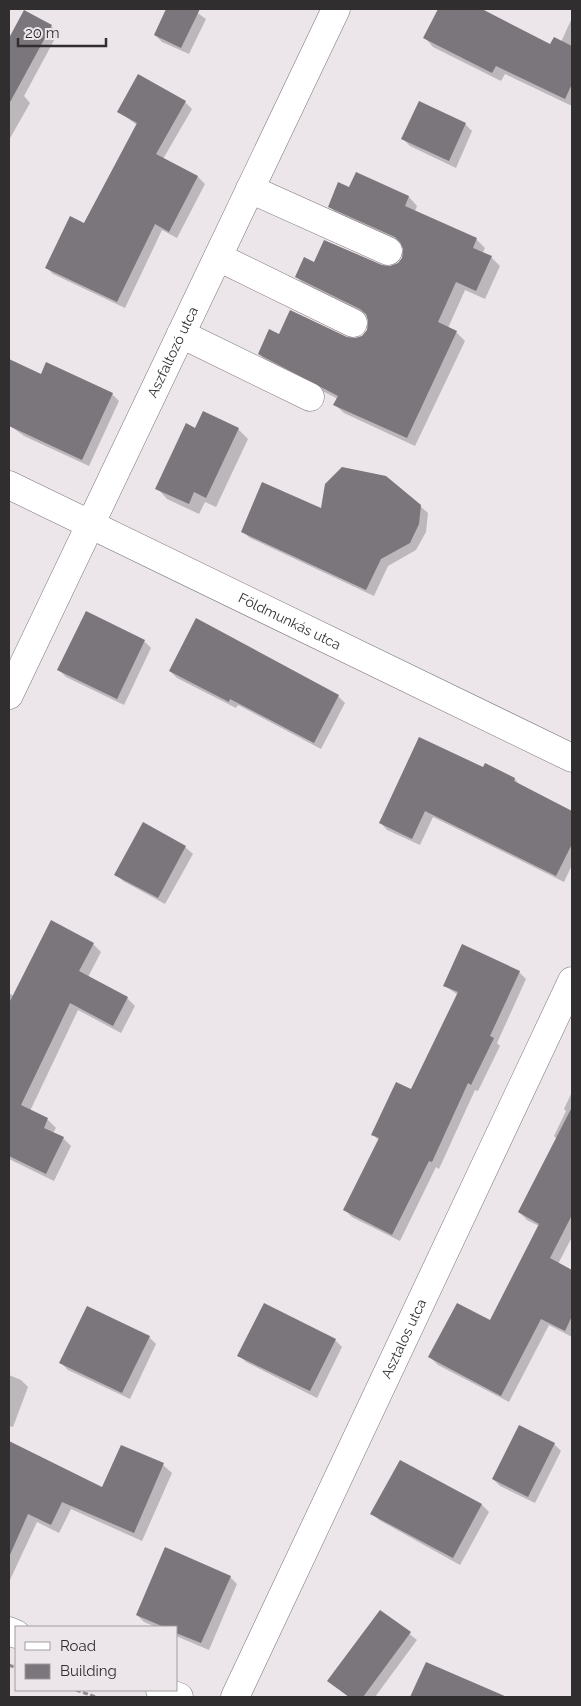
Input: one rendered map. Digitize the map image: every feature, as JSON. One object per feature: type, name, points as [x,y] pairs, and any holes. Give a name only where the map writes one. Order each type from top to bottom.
[{"type":"street","name":"Aszfaltozó utca","points":[[9,695],[336,9]]},
{"type":"street","points":[[250,189],[388,251]]},
{"type":"street","points":[[218,256],[353,323]]},
{"type":"street","points":[[181,334],[310,397]]},
{"type":"street","name":"Földmunkás utca","points":[[9,484],[572,758]]},
{"type":"street","name":"Asztalos utca","points":[[235,1697],[572,981]]},
{"type":"street","points":[[163,1691],[179,1697]]},
{"type":"path","points":[[79,1691],[96,1697]]},
{"type":"building","points":[[166,9],[200,9],[181,48],[154,35]]},
{"type":"building","points":[[438,9],[482,9],[550,44],[554,37],[572,46],[572,84],[565,99],[496,66],[492,73],[423,38]]},
{"type":"building","points":[[24,10],[52,25],[9,104],[9,38]]},
{"type":"building","points":[[138,74],[186,101],[156,154],[198,176],[169,232],[155,224],[117,302],[45,268],[70,216],[84,223],[137,123],[117,112]]},
{"type":"building","points":[[419,101],[466,123],[449,161],[401,139]]},
{"type":"building","points":[[356,172],[409,196],[405,206],[477,238],[473,248],[492,256],[476,291],[456,282],[438,322],[457,331],[407,438],[333,405],[338,396],[258,354],[269,329],[279,334],[290,310],[347,337],[355,338],[362,336],[367,330],[368,321],[366,314],[360,309],[295,277],[304,257],[314,262],[324,240],[382,265],[390,266],[398,263],[402,258],[403,249],[395,237],[328,207],[338,182],[349,187]]},
{"type":"building","points":[[9,359],[41,374],[46,362],[113,393],[82,460],[9,426]]},
{"type":"building","points":[[203,411],[239,428],[206,498],[194,492],[189,504],[155,489],[186,423],[195,428]]},
{"type":"building","points":[[342,467],[386,476],[421,505],[419,524],[410,543],[381,559],[366,590],[241,532],[262,482],[321,508],[325,484]]},
{"type":"building","points":[[86,611],[145,640],[117,699],[57,670]]},
{"type":"building","points":[[196,618],[339,695],[314,743],[230,699],[229,702],[169,671]]},
{"type":"building","points":[[419,737],[483,767],[485,763],[515,778],[514,781],[572,811],[572,844],[556,876],[425,811],[412,839],[379,823]]},
{"type":"building","points":[[143,822],[186,846],[158,898],[114,875]]},
{"type":"building","points":[[51,920],[94,943],[79,971],[128,997],[113,1026],[70,1003],[21,1105],[48,1118],[44,1128],[64,1137],[46,1174],[9,1156],[9,1003]]},
{"type":"building","points":[[462,944],[520,971],[490,1036],[494,1038],[471,1085],[468,1083],[432,1162],[429,1161],[392,1235],[343,1210],[379,1138],[371,1135],[396,1082],[411,1089],[458,992],[443,986]]},
{"type":"building","points":[[572,1107],[572,1215],[550,1258],[572,1270],[572,1316],[565,1331],[541,1319],[501,1396],[428,1357],[457,1303],[490,1320],[539,1224],[518,1212]]},
{"type":"building","points":[[264,1303],[336,1339],[310,1391],[237,1356]]},
{"type":"building","points":[[87,1306],[150,1336],[122,1393],[59,1363]]},
{"type":"building","points":[[519,1425],[555,1443],[528,1497],[492,1479]]},
{"type":"building","points":[[9,1441],[102,1487],[121,1445],[164,1463],[134,1533],[62,1502],[51,1525],[28,1514],[9,1557]]},
{"type":"building","points":[[400,1460],[482,1504],[453,1558],[370,1514]]},
{"type":"building","points":[[165,1547],[231,1576],[201,1643],[178,1634],[178,1626],[162,1626],[136,1615]]},
{"type":"building","points":[[380,1610],[411,1632],[363,1697],[349,1697],[327,1681]]},
{"type":"building","points":[[426,1662],[507,1697],[410,1697]]}]
